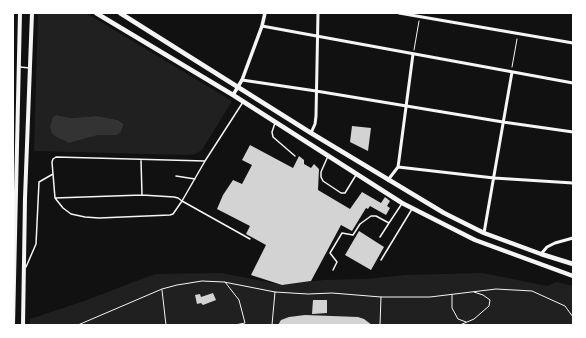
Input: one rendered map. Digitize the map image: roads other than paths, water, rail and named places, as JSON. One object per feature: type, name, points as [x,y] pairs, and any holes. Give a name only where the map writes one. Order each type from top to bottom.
[{"type":"main road","points":[[13,325],[14,192],[17,153],[20,13]]},
{"type":"main road","points":[[23,325],[25,192],[32,13]]},
{"type":"main road","points":[[96,13],[233,95],[402,203],[475,240],[573,276]]},
{"type":"main road","points":[[120,13],[238,88],[444,214],[484,233],[573,264]]},
{"type":"main road","points":[[18,116],[28,117]]},
{"type":"main road","points":[[17,153],[27,153]]},
{"type":"main road","points":[[14,192],[25,192]]},
{"type":"main road","points":[[14,198],[25,198]]},
{"type":"street","points":[[233,95],[242,80],[262,26],[265,13]]},
{"type":"street","points":[[311,133],[316,120],[318,13]]},
{"type":"street","points":[[399,13],[573,43]]},
{"type":"street","points":[[262,26],[573,83]]},
{"type":"street","points":[[388,180],[398,167],[413,54]]},
{"type":"street","points":[[484,233],[512,72]]},
{"type":"street","points":[[242,80],[573,132]]},
{"type":"street","points":[[398,167],[494,178],[573,183]]},
{"type":"street","points":[[541,254],[555,243],[573,238]]},
{"type":"lane","points":[[427,13],[427,18]]},
{"type":"lane","points":[[19,67],[30,68]]},
{"type":"lane","points":[[205,161],[56,157],[52,162],[55,198],[63,208],[71,214],[99,218],[173,214],[243,102]]},
{"type":"lane","points":[[275,123],[272,132],[273,137],[295,156]]},
{"type":"lane","points":[[328,156],[321,172],[321,179],[323,181],[341,193],[347,192],[356,175]]},
{"type":"lane","points":[[141,160],[142,195]]},
{"type":"lane","points":[[24,270],[36,244],[39,182],[53,174]]},
{"type":"lane","points":[[176,176],[194,179]]},
{"type":"lane","points":[[55,198],[142,195],[174,197],[250,239]]},
{"type":"lane","points":[[380,237],[402,203]]},
{"type":"lane","points":[[380,260],[412,208]]},
{"type":"lane","points":[[333,270],[337,262],[330,253],[342,233],[353,235],[360,224],[371,216],[376,216],[389,223]]}]
